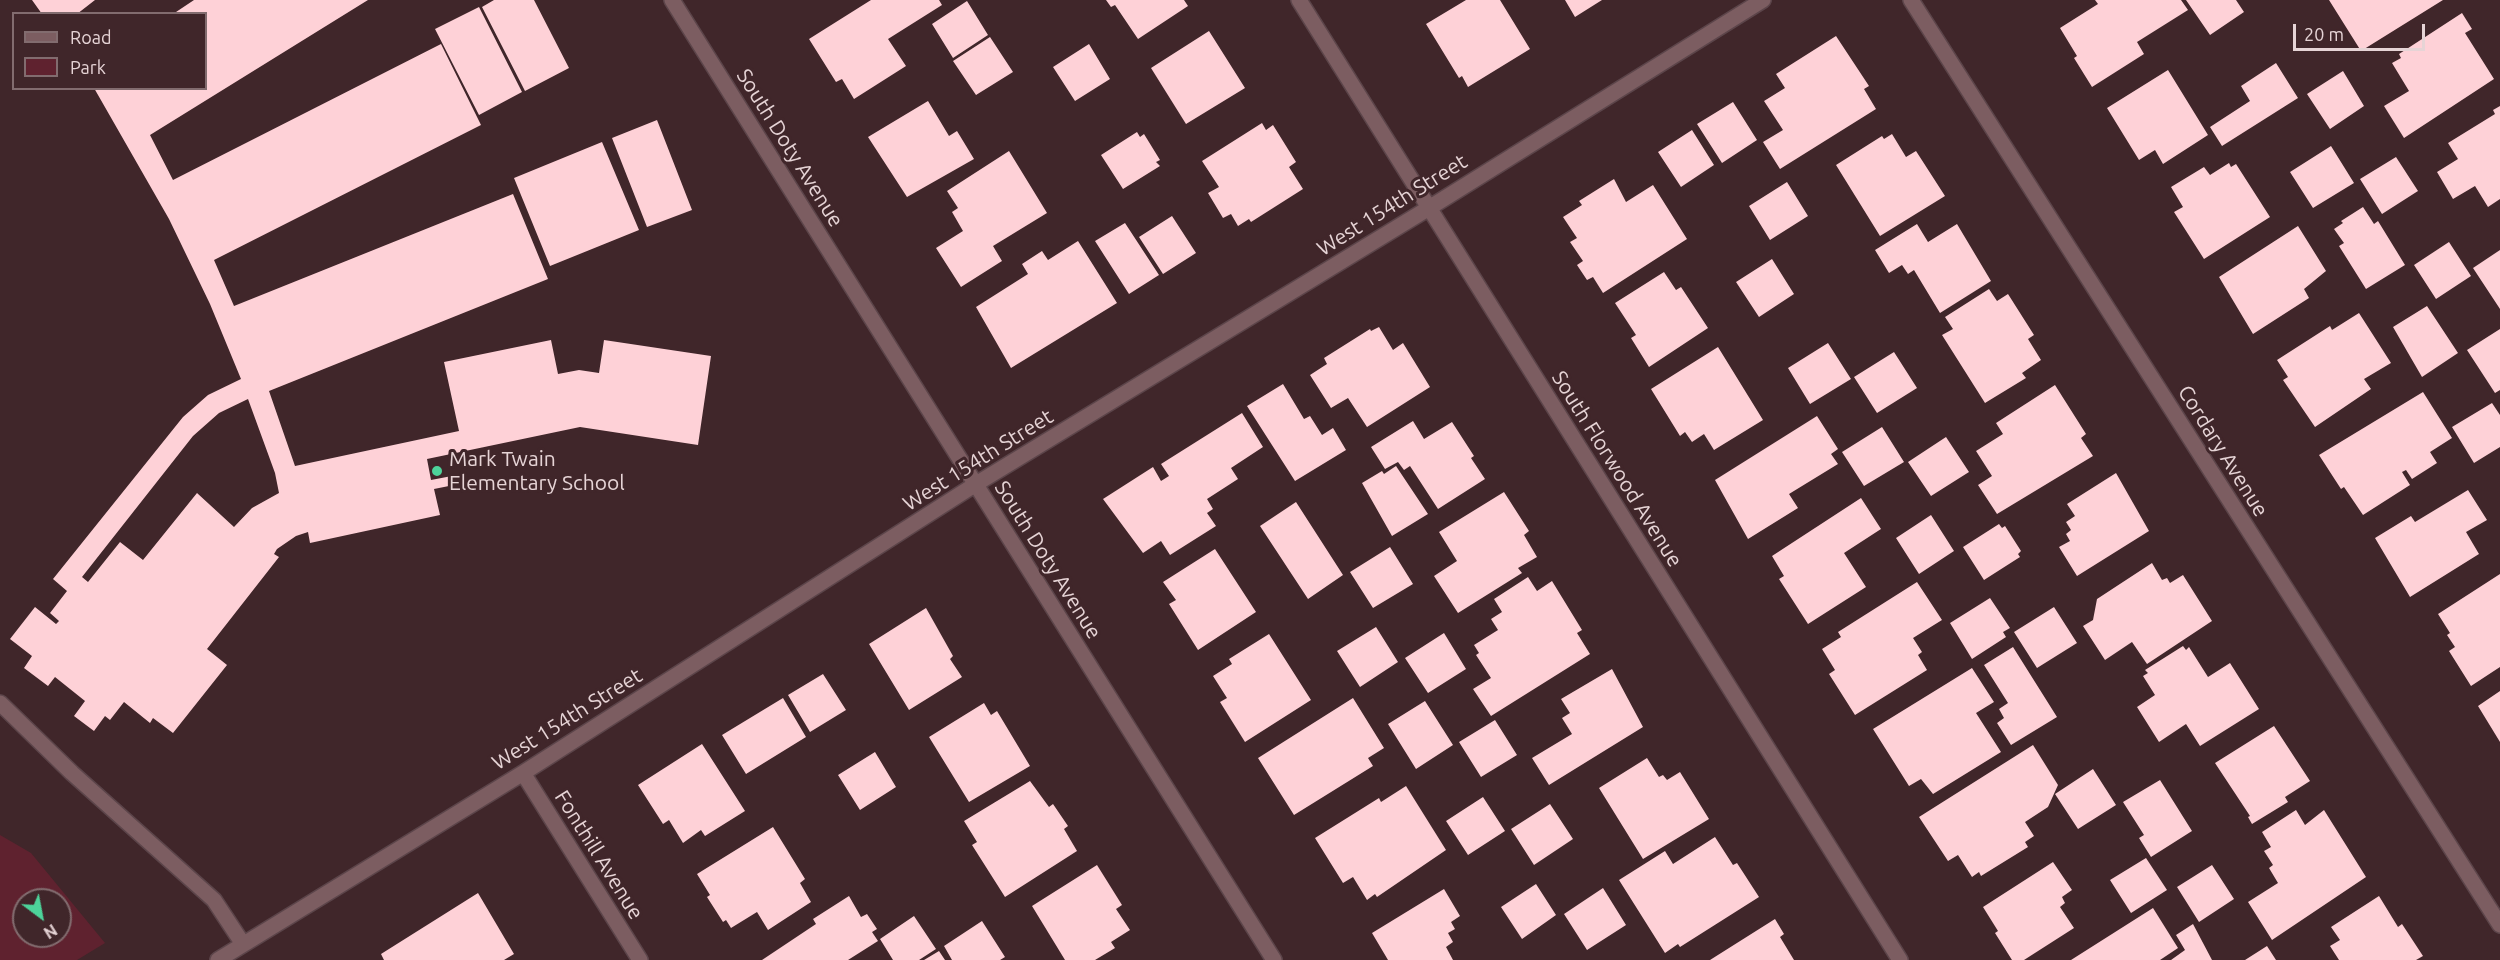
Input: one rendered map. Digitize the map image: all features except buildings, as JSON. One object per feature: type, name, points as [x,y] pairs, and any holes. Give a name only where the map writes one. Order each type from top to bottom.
[{"type":"street","name":"South Doty Avenue","points":[[672,0],[1274,960]]},
{"type":"street","name":"South Florwood Avenue","points":[[1299,0],[1900,960]]},
{"type":"street","name":"West 154th Street","points":[[219,960],[523,773],[976,484],[1429,208],[1763,0]]},
{"type":"street","name":"Cordary Avenue","points":[[1911,0],[2500,925]]},
{"type":"street","points":[[0,703],[72,773],[214,900],[243,944]]},
{"type":"street","name":"Fonthill Avenue","points":[[523,773],[640,960]]},
{"type":"green space","points":[[0,835],[31,853],[60,888],[12,888],[12,948],[72,948],[72,903],[105,943],[77,960],[0,960]]},
{"type":"place","name":"Mark Twain Elementary School","points":[[437,471]]}]
